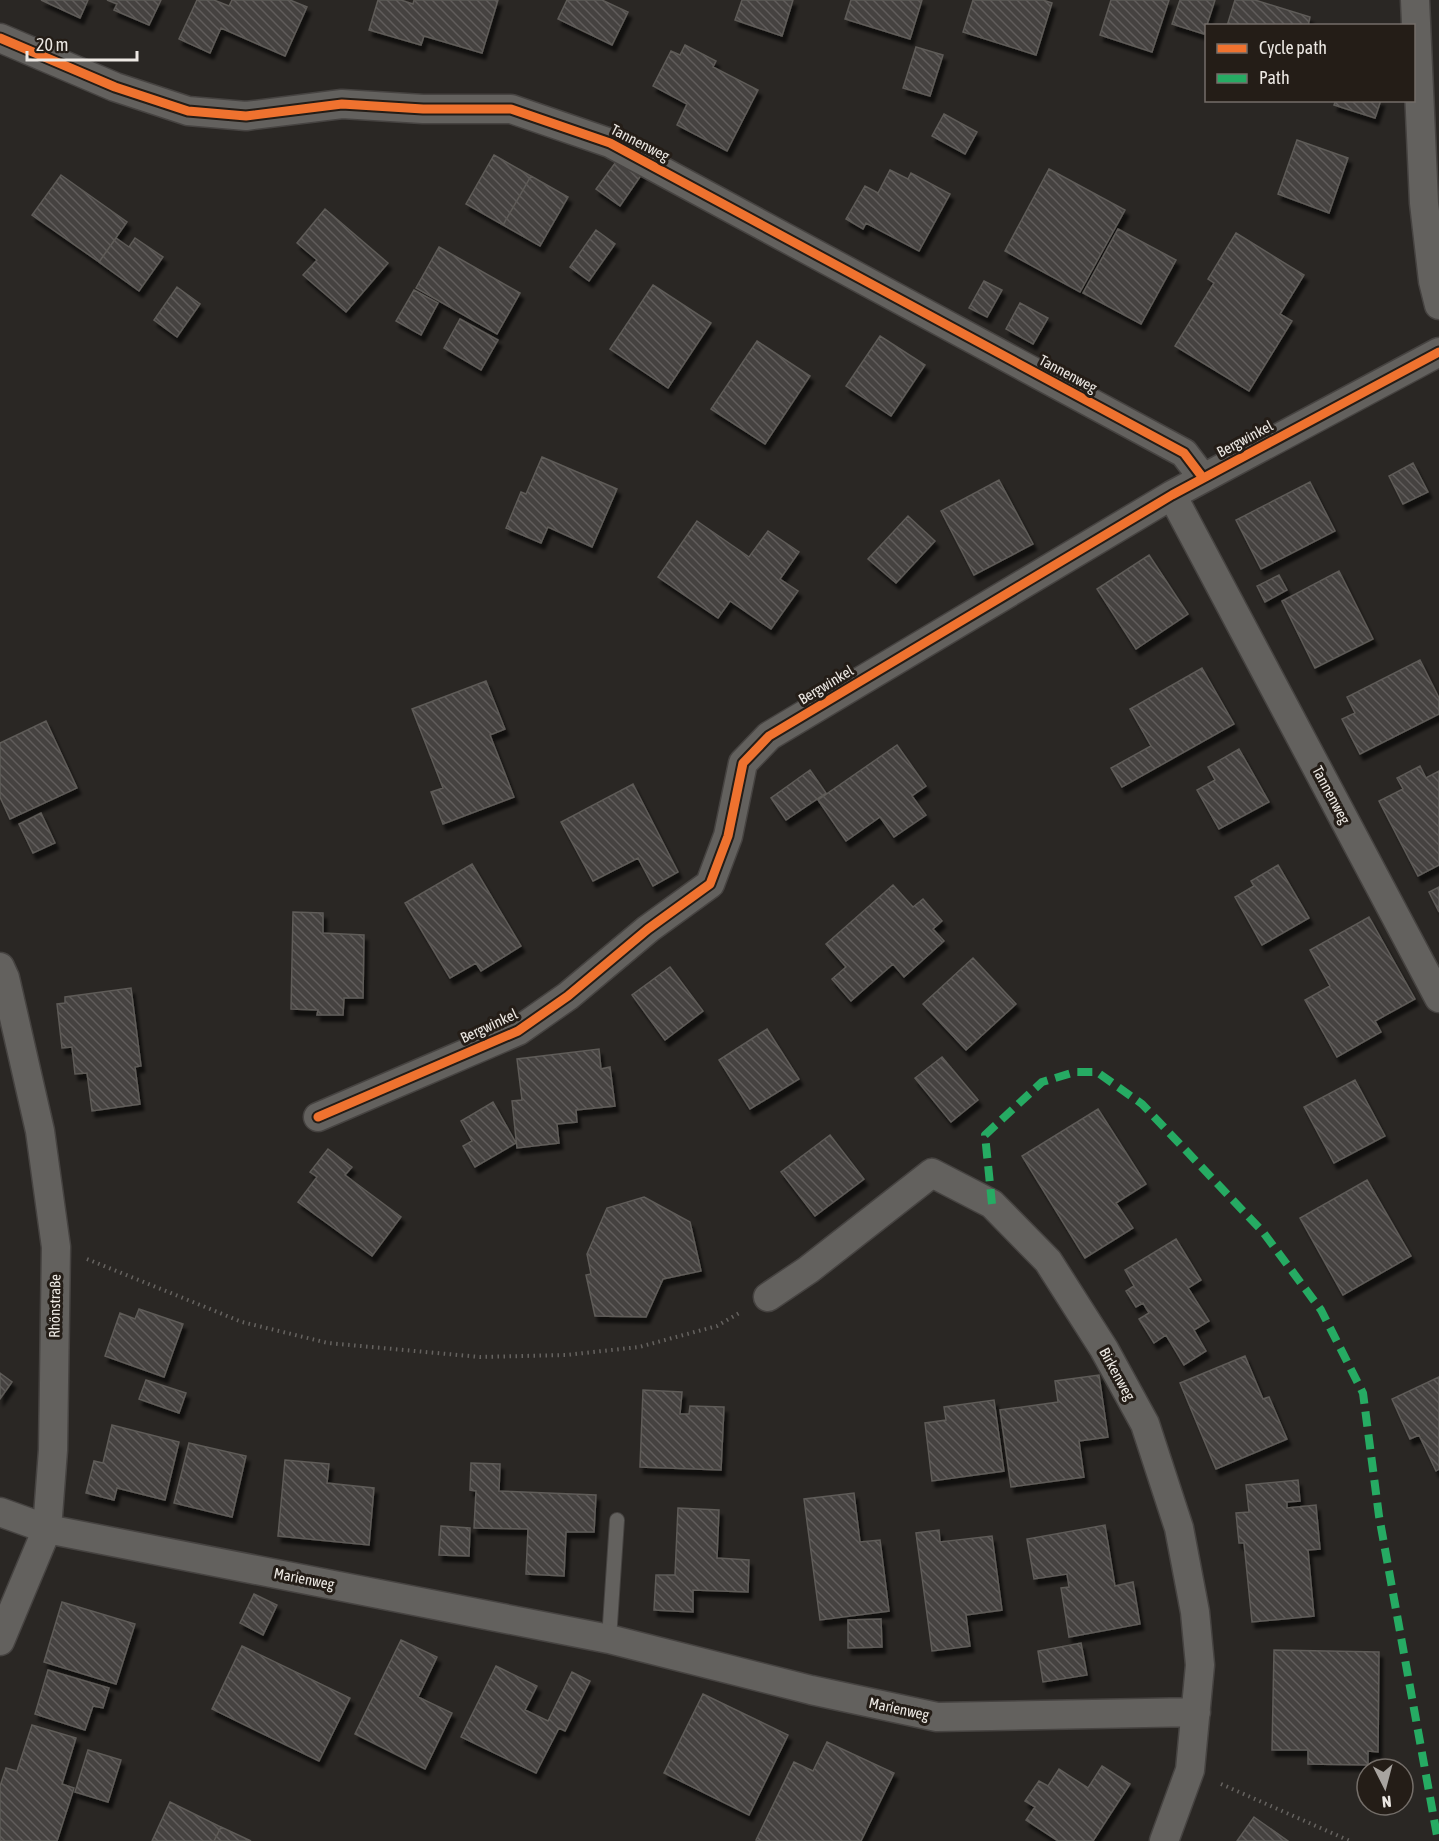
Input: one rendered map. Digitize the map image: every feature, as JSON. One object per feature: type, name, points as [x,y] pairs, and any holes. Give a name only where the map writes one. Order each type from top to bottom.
[{"type":"street","points":[[1415,0],[1424,203],[1433,281],[1439,305]]},
{"type":"street","name":"Tannenweg","points":[[0,38],[115,87],[188,111],[246,116],[342,104],[423,109],[511,109],[609,143],[1184,453],[1203,478]]},
{"type":"street","name":"Bergwinkel","points":[[318,1117],[518,1031],[568,996],[648,929],[710,884],[728,836],[743,764],[769,736],[1172,495],[1439,352]]},
{"type":"street","name":"Tannenweg","points":[[1172,495],[1439,998]]},
{"type":"street","name":"Rhönstraße","points":[[0,967],[5,978],[40,1131],[56,1247],[53,1450],[47,1529],[0,1641]]},
{"type":"street","name":"Birkenweg","points":[[768,1297],[808,1270],[932,1173],[992,1204],[1048,1261],[1104,1349],[1145,1424],[1179,1528],[1195,1612],[1200,1665],[1190,1770],[1164,1841]]},
{"type":"street","name":"Marienweg","points":[[0,1512],[47,1529],[609,1639],[811,1690],[937,1717],[1196,1712]]},
{"type":"lane","points":[[609,1639],[617,1520]]},
{"type":"path","points":[[56,1247],[242,1322],[328,1343],[480,1357],[566,1355],[639,1347],[717,1326],[768,1297]]},
{"type":"path","points":[[1190,1770],[1350,1841]]},
{"type":"building","points":[[41,0],[88,0],[80,18]]},
{"type":"building","points":[[107,0],[161,0],[149,25],[114,10],[117,4]]},
{"type":"building","points":[[197,0],[214,0],[229,6],[232,0],[290,0],[307,7],[285,56],[221,28],[210,53],[179,39]]},
{"type":"building","points":[[378,0],[401,0],[413,4],[414,0],[498,0],[482,53],[424,36],[421,45],[369,30]]},
{"type":"building","points":[[567,0],[602,0],[628,12],[612,45],[558,19]]},
{"type":"building","points":[[742,0],[793,0],[782,36],[735,20]]},
{"type":"building","points":[[851,0],[922,0],[910,39],[845,19]]},
{"type":"building","points":[[973,0],[1043,0],[1052,3],[1036,55],[963,32]]},
{"type":"building","points":[[1111,0],[1169,0],[1152,52],[1100,35]]},
{"type":"building","points":[[1180,0],[1215,0],[1207,24],[1205,24],[1204,34],[1172,24]]},
{"type":"building","points":[[1235,0],[1255,0],[1310,17],[1308,24],[1228,24]]},
{"type":"building","points":[[685,45],[716,61],[713,67],[758,90],[727,151],[677,125],[687,104],[653,86],[671,51],[680,55]]},
{"type":"building","points":[[916,47],[943,55],[930,96],[903,88]]},
{"type":"building","points":[[1335,102],[1380,102],[1375,118],[1334,105]]},
{"type":"building","points":[[944,114],[977,132],[965,154],[932,136]]},
{"type":"building","points":[[1297,140],[1348,158],[1329,213],[1278,194]]},
{"type":"building","points":[[494,155],[531,176],[503,225],[466,204]]},
{"type":"building","points":[[621,155],[644,171],[620,206],[596,189]]},
{"type":"building","points":[[1049,169],[1125,210],[1080,292],[1005,251]]},
{"type":"building","points":[[890,170],[908,179],[911,173],[950,194],[919,251],[866,223],[863,229],[846,219],[865,186],[878,193]]},
{"type":"building","points":[[61,175],[127,222],[99,262],[32,215]]},
{"type":"building","points":[[531,176],[568,197],[540,246],[503,225]]},
{"type":"building","points":[[325,209],[388,263],[346,312],[303,275],[317,260],[297,243]]},
{"type":"building","points":[[1118,229],[1176,260],[1141,324],[1083,293]]},
{"type":"building","points":[[596,230],[615,244],[589,281],[570,267]]},
{"type":"building","points":[[1236,233],[1304,275],[1280,314],[1292,321],[1249,391],[1175,346],[1214,283],[1208,279]]},
{"type":"building","points":[[116,238],[129,247],[135,238],[163,257],[139,291],[99,262]]},
{"type":"building","points":[[439,247],[520,293],[497,334],[416,288]]},
{"type":"building","points":[[984,281],[1002,290],[987,317],[969,308]]},
{"type":"building","points":[[653,285],[711,323],[668,388],[610,349]]},
{"type":"building","points":[[177,287],[200,304],[177,337],[154,320]]},
{"type":"building","points":[[414,290],[438,303],[421,335],[396,321]]},
{"type":"building","points":[[1020,303],[1048,318],[1033,344],[1006,329]]},
{"type":"building","points":[[460,319],[498,340],[481,370],[444,348]]},
{"type":"building","points":[[880,336],[925,365],[891,416],[846,386]]},
{"type":"building","points":[[757,341],[810,376],[765,444],[711,409]]},
{"type":"building","points":[[542,457],[617,489],[592,547],[548,527],[541,543],[506,528],[521,492],[526,494]]},
{"type":"building","points":[[1413,463],[1428,492],[1403,504],[1389,476]]},
{"type":"building","points":[[999,480],[1033,544],[974,575],[941,511]]},
{"type":"building","points":[[1310,482],[1335,531],[1261,569],[1236,520]]},
{"type":"building","points":[[908,516],[935,541],[896,583],[868,559]]},
{"type":"building","points":[[697,521],[749,557],[768,531],[799,552],[780,579],[798,591],[771,629],[730,601],[718,618],[658,577]]},
{"type":"building","points":[[1149,555],[1188,614],[1136,649],[1097,589]]},
{"type":"building","points":[[1339,571],[1373,639],[1315,668],[1282,601]]},
{"type":"building","points":[[1279,575],[1287,590],[1265,602],[1257,586]]},
{"type":"building","points":[[1420,660],[1439,698],[1439,714],[1360,754],[1342,719],[1355,713],[1347,697]]},
{"type":"building","points":[[1202,668],[1234,724],[1122,787],[1111,768],[1151,746],[1130,709]]},
{"type":"building","points":[[486,681],[505,729],[490,735],[514,797],[443,824],[431,792],[443,788],[412,709]]},
{"type":"building","points":[[46,721],[77,788],[10,819],[0,797],[0,743]]},
{"type":"building","points":[[897,745],[926,786],[912,796],[926,815],[894,837],[880,817],[846,841],[818,800]]},
{"type":"building","points":[[1239,749],[1269,802],[1219,829],[1197,790],[1215,780],[1208,767]]},
{"type":"building","points":[[1420,766],[1426,778],[1439,771],[1439,865],[1418,876],[1379,801],[1403,789],[1397,778]]},
{"type":"building","points":[[810,770],[826,793],[786,820],[771,798]]},
{"type":"building","points":[[633,784],[678,872],[653,886],[638,858],[593,881],[561,822]]},
{"type":"building","points":[[41,813],[55,843],[33,853],[19,824]]},
{"type":"building","points":[[472,864],[521,946],[481,971],[476,963],[450,978],[405,903]]},
{"type":"building","points":[[1278,865],[1309,918],[1262,945],[1235,897],[1254,886],[1251,881]]},
{"type":"building","points":[[893,885],[913,907],[923,899],[942,921],[933,929],[944,941],[904,977],[893,964],[851,1001],[832,979],[846,967],[826,944]]},
{"type":"building","points":[[1439,887],[1439,912],[1429,892]]},
{"type":"building","points":[[293,912],[323,913],[323,933],[364,935],[363,998],[344,998],[343,1015],[317,1015],[318,1010],[291,1009]]},
{"type":"building","points":[[1369,917],[1415,999],[1375,1021],[1381,1032],[1337,1057],[1305,1000],[1330,986],[1310,950]]},
{"type":"building","points":[[973,958],[1016,1004],[966,1050],[923,1004]]},
{"type":"building","points":[[670,967],[703,1011],[665,1040],[632,995]]},
{"type":"building","points":[[131,988],[141,1066],[135,1067],[140,1104],[92,1111],[87,1073],[75,1074],[72,1047],[62,1048],[57,1004],[65,1003],[65,997]]},
{"type":"building","points":[[767,1029],[799,1079],[750,1109],[719,1060]]},
{"type":"building","points":[[599,1049],[601,1069],[610,1067],[615,1106],[576,1110],[577,1122],[557,1124],[559,1143],[517,1148],[512,1101],[522,1100],[517,1059]]},
{"type":"building","points":[[942,1057],[978,1100],[951,1122],[915,1078]]},
{"type":"building","points":[[1355,1080],[1385,1136],[1334,1163],[1304,1107]]},
{"type":"building","points":[[493,1102],[516,1143],[475,1167],[463,1146],[472,1141],[461,1121]]},
{"type":"building","points":[[1098,1109],[1146,1184],[1116,1203],[1133,1228],[1085,1258],[1022,1156]]},
{"type":"building","points":[[830,1135],[864,1179],[815,1216],[781,1172]]},
{"type":"building","points":[[328,1149],[352,1167],[345,1175],[401,1217],[372,1256],[298,1202],[317,1177],[310,1172]]},
{"type":"building","points":[[1367,1180],[1411,1256],[1343,1295],[1300,1218]]},
{"type":"building","points":[[644,1197],[690,1222],[701,1271],[663,1279],[646,1317],[595,1316],[586,1275],[591,1274],[587,1254],[607,1208]]},
{"type":"building","points":[[1176,1239],[1201,1280],[1188,1288],[1209,1321],[1194,1330],[1206,1351],[1184,1365],[1166,1335],[1154,1343],[1139,1319],[1149,1313],[1143,1303],[1136,1307],[1126,1291],[1134,1286],[1125,1270]]},
{"type":"building","points":[[139,1309],[183,1324],[164,1377],[105,1356],[120,1313],[135,1319]]},
{"type":"building","points":[[1245,1356],[1263,1399],[1269,1397],[1287,1439],[1216,1469],[1180,1383]]},
{"type":"building","points":[[0,1373],[12,1382],[0,1399]]},
{"type":"building","points":[[1099,1375],[1108,1437],[1079,1441],[1084,1477],[1011,1487],[1000,1410],[1058,1402],[1055,1381]]},
{"type":"building","points":[[1439,1377],[1439,1469],[1436,1471],[1419,1435],[1410,1439],[1392,1399]]},
{"type":"building","points":[[146,1380],[186,1393],[179,1413],[139,1399]]},
{"type":"building","points":[[643,1390],[682,1392],[680,1414],[689,1414],[690,1406],[724,1407],[721,1470],[640,1467]]},
{"type":"building","points":[[994,1400],[1004,1471],[932,1481],[925,1423],[946,1420],[944,1407]]},
{"type":"building","points":[[112,1425],[179,1442],[165,1500],[117,1488],[114,1500],[86,1493],[94,1461],[103,1463]]},
{"type":"building","points":[[189,1443],[246,1456],[232,1517],[174,1503]]},
{"type":"building","points":[[285,1460],[329,1464],[327,1483],[374,1488],[369,1545],[278,1536]]},
{"type":"building","points":[[471,1463],[500,1464],[499,1491],[596,1495],[594,1532],[566,1532],[564,1576],[526,1574],[528,1529],[474,1528],[476,1491],[470,1490]]},
{"type":"building","points":[[1298,1480],[1300,1501],[1287,1502],[1287,1508],[1316,1505],[1320,1549],[1308,1550],[1314,1616],[1252,1622],[1244,1543],[1239,1543],[1236,1513],[1249,1512],[1246,1485]]},
{"type":"building","points":[[854,1493],[860,1542],[880,1540],[889,1611],[820,1620],[804,1499]]},
{"type":"building","points":[[678,1508],[719,1510],[717,1558],[749,1560],[748,1592],[693,1590],[693,1612],[654,1610],[656,1575],[675,1575]]},
{"type":"building","points":[[1105,1525],[1115,1586],[1133,1582],[1140,1624],[1069,1637],[1061,1588],[1069,1587],[1067,1574],[1034,1579],[1027,1539]]},
{"type":"building","points":[[441,1526],[470,1528],[469,1556],[439,1555]]},
{"type":"building","points":[[939,1530],[940,1542],[992,1536],[1002,1610],[966,1615],[970,1646],[932,1651],[916,1533]]},
{"type":"building","points":[[254,1594],[277,1605],[263,1635],[240,1623]]},
{"type":"building","points":[[62,1602],[135,1624],[116,1684],[44,1662]]},
{"type":"building","points":[[881,1619],[882,1647],[848,1648],[848,1620]]},
{"type":"building","points":[[401,1640],[437,1657],[418,1697],[452,1713],[425,1769],[355,1734]]},
{"type":"building","points":[[1081,1643],[1087,1675],[1043,1682],[1038,1651]]},
{"type":"building","points":[[242,1646],[350,1698],[319,1761],[212,1709]]},
{"type":"building","points":[[1274,1650],[1379,1652],[1378,1752],[1368,1751],[1368,1757],[1355,1757],[1355,1765],[1308,1764],[1308,1750],[1272,1750]]},
{"type":"building","points":[[496,1666],[537,1686],[525,1710],[548,1721],[572,1672],[590,1681],[565,1731],[559,1728],[536,1773],[461,1737]]},
{"type":"building","points":[[48,1670],[109,1688],[103,1708],[93,1706],[85,1730],[35,1714]]},
{"type":"building","points":[[703,1694],[788,1735],[749,1815],[664,1773]]},
{"type":"building","points":[[32,1725],[76,1738],[62,1784],[74,1788],[57,1841],[2,1841],[0,1840],[0,1786],[6,1768],[17,1771]]},
{"type":"building","points":[[827,1742],[894,1773],[861,1841],[756,1840],[794,1762],[813,1771]]},
{"type":"building","points":[[88,1750],[121,1760],[108,1802],[75,1792]]},
{"type":"building","points":[[1102,1766],[1130,1784],[1093,1841],[1058,1841],[1026,1820],[1035,1807],[1025,1801],[1039,1781],[1048,1786],[1059,1769],[1088,1788]]},
{"type":"building","points":[[170,1802],[221,1827],[214,1841],[152,1841]]},
{"type":"building","points":[[1254,1817],[1288,1841],[1237,1841]]},
{"type":"building","points":[[221,1827],[251,1841],[214,1841]]},
{"type":"marked path","points":[[992,1204],[985,1135],[1042,1082],[1075,1072],[1097,1072],[1142,1104],[1263,1232],[1321,1310],[1363,1393],[1379,1516],[1438,1841]]},
{"type":"cycle path","points":[[0,38],[115,87],[188,111],[246,116],[342,104],[423,109],[511,109],[610,143],[1184,453],[1203,478]]},
{"type":"cycle path","points":[[318,1117],[518,1031],[568,996],[648,929],[710,884],[728,836],[743,763],[769,736],[1172,495],[1439,352]]}]
